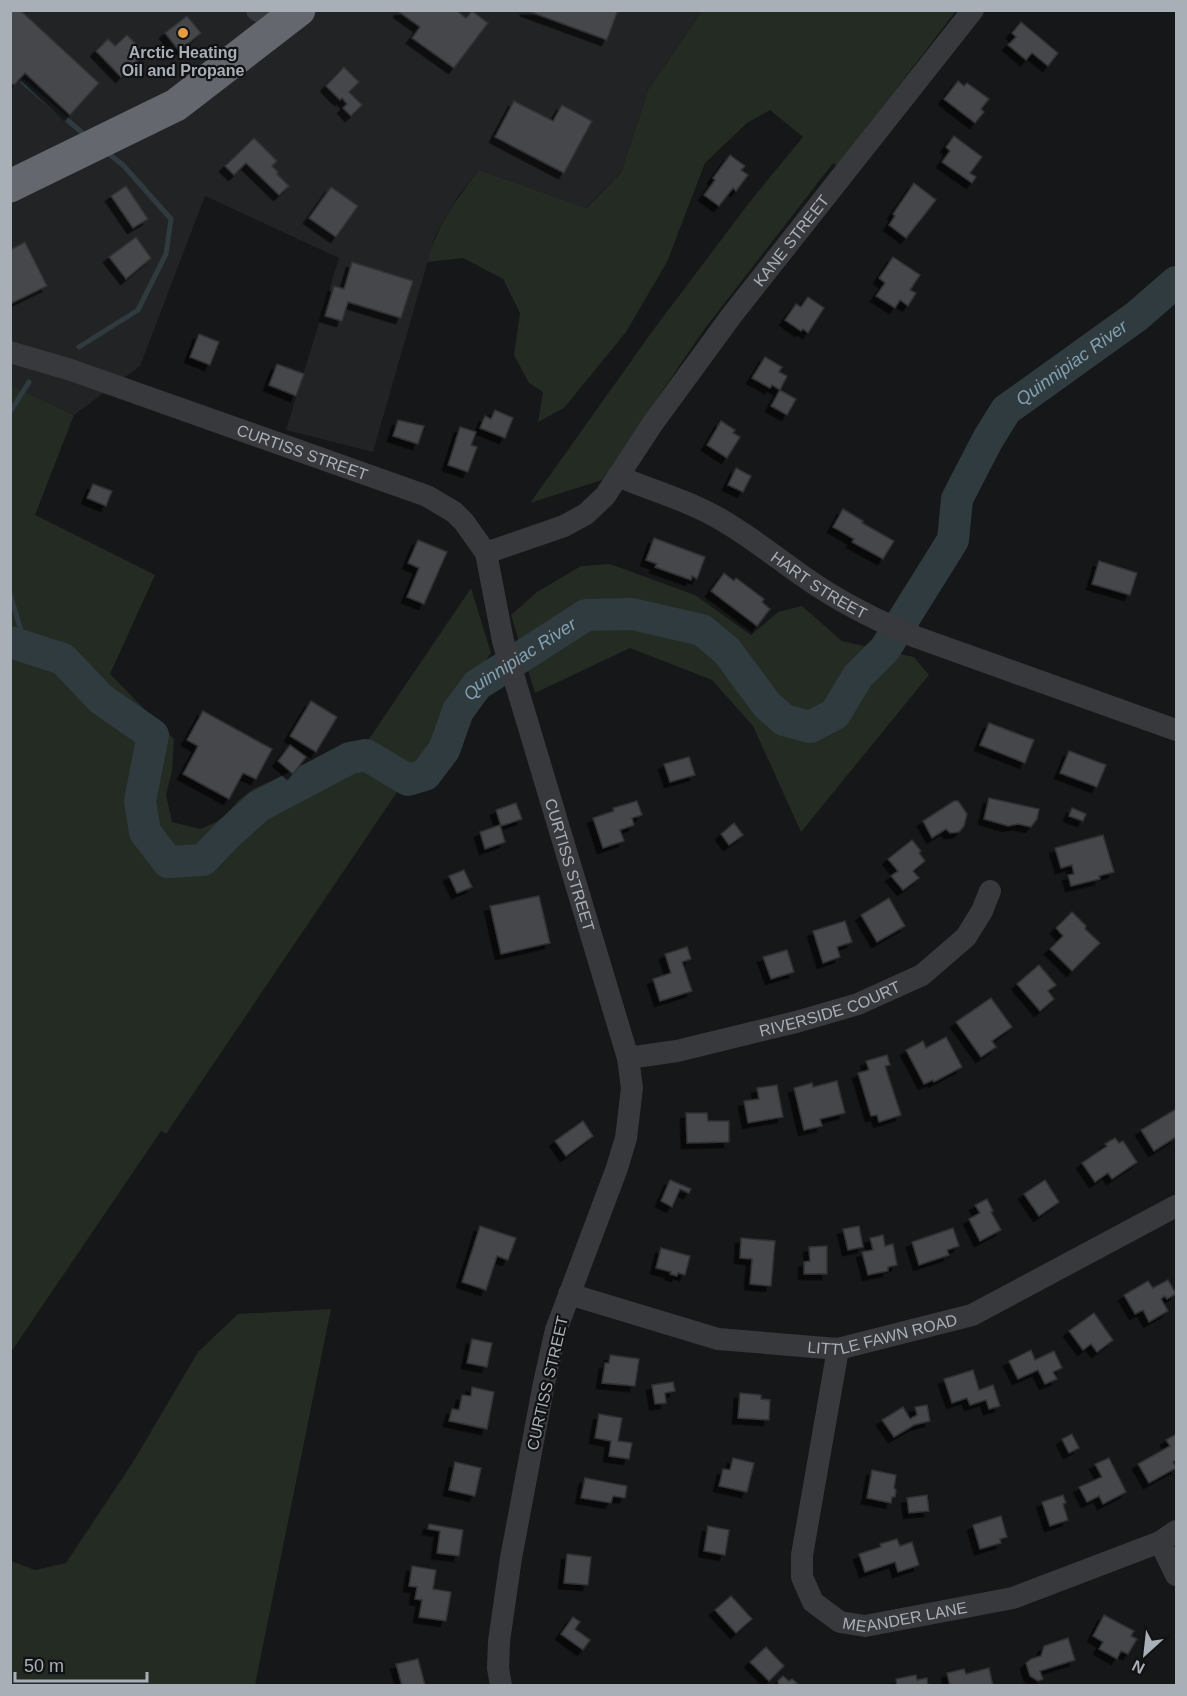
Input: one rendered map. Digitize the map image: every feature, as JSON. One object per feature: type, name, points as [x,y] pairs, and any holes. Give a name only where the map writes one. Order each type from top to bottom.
[{"type":"highway","points":[[10,186],[176,105],[279,15]]},
{"type":"street","name":"KANE STREET","points":[[618,476],[732,315],[973,10]]},
{"type":"street","name":"CURTISS STREET","points":[[10,352],[81,374],[427,496],[459,517],[486,552],[504,641],[628,1059],[632,1088],[626,1138],[617,1168],[556,1330],[544,1383],[498,1641],[501,1686]]},
{"type":"street","points":[[486,552],[541,535],[586,514],[604,496],[618,476]]},
{"type":"street","name":"HART STREET","points":[[618,476],[719,518],[809,580],[848,605],[879,621],[916,637],[1176,730]]},
{"type":"street","name":"RIVERSIDE COURT","points":[[628,1059],[678,1051],[796,1022],[858,1004],[922,975],[966,937],[982,911],[990,891]]},
{"type":"street","name":"LITTLE FAWN ROAD","points":[[569,1294],[718,1339],[838,1349],[972,1315],[1176,1206]]},
{"type":"street","name":"MEANDER LANE","points":[[838,1349],[802,1555],[802,1577],[813,1602],[840,1622],[865,1626],[1013,1598],[1168,1536]]},
{"type":"street","points":[[1168,1536],[1176,1575]]},
{"type":"shaded area","points":[[11,11],[702,11],[648,90],[621,173],[585,208],[479,170],[458,196],[435,236],[373,452],[286,430],[339,258],[205,196],[140,366],[74,415],[11,385]]},
{"type":"shaded area","points":[[702,11],[956,11],[837,166],[833,163],[703,331],[602,480],[530,503],[654,329],[752,199],[803,137],[770,110],[747,123],[705,163],[667,262],[626,332],[564,408],[538,422],[543,392],[529,383],[514,355],[520,313],[503,279],[463,258],[427,262],[431,248],[448,213],[479,170],[586,208],[621,173],[648,90]]},
{"type":"shaded area","points":[[11,385],[74,415],[35,515],[155,575],[110,674],[174,739],[172,771],[166,795],[172,822],[200,829],[221,820],[239,800],[253,789],[315,762],[344,776],[471,588],[491,653],[166,1134],[161,1131],[11,1352]]},
{"type":"shaded area","points":[[610,564],[695,595],[751,635],[778,612],[802,606],[842,641],[914,657],[929,675],[801,832],[753,726],[712,680],[630,648],[535,693],[511,615],[537,592],[581,566]]},
{"type":"shaded area","points":[[331,1309],[255,1685],[11,1685],[11,1561],[35,1570],[66,1563],[133,1462],[198,1352],[238,1314]]},
{"type":"building","points":[[10,10],[20,10],[99,83],[70,115],[25,73],[14,85],[10,82]]},
{"type":"building","points":[[400,10],[456,10],[466,18],[472,11],[488,23],[454,68],[412,38],[420,27],[399,12]]},
{"type":"building","points":[[525,10],[618,10],[607,40]]},
{"type":"building","name":"Arctic Heating Oil and Propane","points":[[187,16],[201,33],[179,51],[165,33]]},
{"type":"building","points":[[1021,22],[1058,53],[1048,66],[1032,53],[1026,60],[1008,45],[1016,37],[1012,33]]},
{"type":"building","points":[[127,35],[145,53],[121,77],[96,51],[108,39],[115,46]]},
{"type":"building","points":[[344,67],[359,82],[349,92],[362,105],[351,116],[343,108],[347,104],[342,98],[340,100],[326,86]]},
{"type":"building","points":[[958,81],[964,86],[967,83],[989,99],[981,109],[984,112],[975,123],[944,99]]},
{"type":"building","points":[[514,101],[553,121],[562,105],[592,121],[564,173],[495,137]]},
{"type":"building","points":[[954,136],[982,157],[970,173],[976,177],[972,183],[942,162],[950,151],[946,147]]},
{"type":"building","points":[[254,138],[277,161],[272,166],[289,186],[279,195],[246,163],[234,175],[225,166]]},
{"type":"building","points":[[730,155],[745,166],[741,170],[748,175],[736,191],[733,188],[719,206],[704,195]]},
{"type":"building","points":[[914,183],[936,200],[906,238],[889,225],[895,216],[893,214]]},
{"type":"building","points":[[126,186],[148,219],[133,228],[111,196]]},
{"type":"building","points":[[331,187],[358,206],[336,237],[309,218]]},
{"type":"building","points":[[136,237],[151,258],[126,279],[109,257]]},
{"type":"building","points":[[25,242],[47,286],[10,304],[10,250]]},
{"type":"building","points":[[893,257],[920,275],[910,290],[916,293],[908,306],[900,300],[895,308],[876,296],[885,283],[879,278]]},
{"type":"building","points":[[352,262],[413,281],[401,318],[348,302],[342,321],[325,316],[334,286],[344,289]]},
{"type":"building","points":[[808,297],[824,308],[808,333],[785,320],[796,304],[801,307]]},
{"type":"building","points":[[199,334],[219,342],[210,365],[190,357]]},
{"type":"building","points":[[765,357],[782,367],[779,372],[787,376],[780,390],[772,385],[770,388],[752,378]]},
{"type":"building","points":[[277,364],[304,374],[296,396],[269,385]]},
{"type":"building","points":[[780,390],[796,399],[787,415],[771,406]]},
{"type":"building","points":[[495,410],[513,418],[505,438],[480,428],[485,416],[491,419]]},
{"type":"building","points":[[398,420],[424,426],[418,444],[393,436]]},
{"type":"building","points":[[721,421],[735,430],[733,433],[740,437],[727,458],[707,445]]},
{"type":"building","points":[[460,427],[476,432],[471,445],[477,447],[468,472],[448,465]]},
{"type":"building","points":[[736,468],[751,476],[743,492],[728,485]]},
{"type":"building","points":[[93,484],[112,491],[106,506],[87,498]]},
{"type":"building","points":[[843,509],[894,541],[883,559],[852,542],[854,539],[833,527]]},
{"type":"building","points":[[654,538],[705,557],[697,579],[692,576],[691,580],[655,567],[657,564],[646,560]]},
{"type":"building","points":[[418,540],[447,552],[424,604],[407,597],[419,568],[408,563]]},
{"type":"building","points":[[1099,561],[1137,573],[1130,595],[1092,584]]},
{"type":"building","points":[[724,573],[734,581],[736,578],[764,599],[762,602],[770,609],[757,626],[711,591]]},
{"type":"building","points":[[311,701],[337,717],[316,752],[290,736]]},
{"type":"building","points":[[203,711],[272,749],[256,779],[243,773],[229,799],[183,774],[198,746],[187,740]]},
{"type":"building","points":[[989,723],[1034,740],[1025,763],[980,745]]},
{"type":"building","points":[[290,745],[306,757],[293,774],[278,761]]},
{"type":"building","points":[[1069,751],[1106,765],[1097,787],[1060,773]]},
{"type":"building","points":[[689,757],[695,775],[670,782],[664,764]]},
{"type":"building","points":[[989,798],[1039,809],[1037,819],[1031,827],[1018,824],[1008,826],[984,819]]},
{"type":"building","points":[[637,801],[642,815],[632,818],[634,825],[620,830],[624,841],[603,848],[593,818],[614,811],[613,808]]},
{"type":"building","points":[[954,801],[958,801],[967,814],[964,826],[959,832],[950,833],[946,829],[932,838],[923,821]]},
{"type":"building","points":[[516,803],[522,819],[501,826],[496,810]]},
{"type":"building","points":[[1072,808],[1086,814],[1083,821],[1069,816]]},
{"type":"building","points":[[734,823],[743,835],[729,845],[721,834]]},
{"type":"building","points":[[500,825],[505,842],[485,849],[480,832]]},
{"type":"building","points":[[1103,835],[1114,872],[1099,876],[1100,879],[1071,886],[1068,875],[1074,874],[1072,865],[1061,868],[1055,848]]},
{"type":"building","points":[[912,840],[921,851],[919,853],[925,861],[913,871],[919,878],[903,890],[891,876],[898,871],[888,859]]},
{"type":"building","points":[[464,870],[472,887],[457,893],[449,876]]},
{"type":"building","points":[[539,896],[550,943],[501,954],[490,906]]},
{"type":"building","points":[[889,898],[905,926],[877,942],[861,915]]},
{"type":"building","points":[[1072,912],[1100,943],[1072,971],[1050,949],[1063,936],[1056,928]]},
{"type":"building","points":[[845,921],[852,942],[837,947],[840,957],[823,963],[813,931]]},
{"type":"building","points":[[687,947],[691,959],[682,962],[692,991],[660,1001],[653,979],[671,973],[665,954]]},
{"type":"building","points":[[787,950],[794,972],[771,979],[763,957]]},
{"type":"building","points":[[1039,965],[1056,985],[1048,991],[1054,999],[1040,1011],[1017,984]]},
{"type":"building","points":[[991,998],[1012,1027],[992,1041],[996,1047],[981,1057],[956,1022]]},
{"type":"building","points":[[946,1037],[962,1067],[934,1082],[933,1080],[924,1084],[906,1050],[923,1041],[926,1048]]},
{"type":"building","points":[[887,1055],[890,1065],[885,1066],[901,1115],[879,1122],[877,1115],[871,1116],[858,1073],[869,1070],[866,1061]]},
{"type":"building","points":[[837,1081],[845,1113],[820,1119],[822,1126],[804,1130],[794,1088],[812,1083],[813,1087]]},
{"type":"building","points":[[777,1085],[783,1117],[748,1123],[744,1101],[759,1099],[757,1088]]},
{"type":"building","points":[[1176,1109],[1176,1137],[1154,1151],[1141,1130]]},
{"type":"building","points":[[686,1113],[707,1113],[708,1121],[729,1121],[729,1142],[687,1143]]},
{"type":"building","points":[[583,1121],[593,1136],[566,1156],[555,1141]]},
{"type":"building","points":[[1115,1138],[1119,1143],[1123,1141],[1137,1162],[1112,1179],[1108,1173],[1095,1182],[1082,1163]]},
{"type":"building","points":[[670,1180],[691,1189],[689,1193],[680,1189],[672,1207],[661,1201]]},
{"type":"building","points":[[1045,1180],[1059,1202],[1039,1216],[1024,1194]]},
{"type":"building","points":[[987,1199],[1001,1230],[980,1241],[969,1219],[980,1213],[975,1205]]},
{"type":"building","points":[[480,1226],[516,1238],[508,1260],[497,1256],[486,1290],[462,1282]]},
{"type":"building","points":[[859,1226],[863,1247],[848,1250],[843,1229]]},
{"type":"building","points":[[953,1228],[959,1246],[947,1250],[949,1255],[919,1265],[912,1242]]},
{"type":"building","points":[[883,1235],[885,1246],[893,1244],[897,1265],[888,1267],[888,1271],[868,1275],[862,1252],[873,1250],[870,1238]]},
{"type":"building","points":[[741,1238],[775,1241],[771,1286],[750,1284],[752,1259],[740,1258]]},
{"type":"building","points":[[827,1246],[827,1274],[804,1274],[804,1262],[810,1261],[809,1247]]},
{"type":"building","points":[[661,1248],[690,1256],[685,1275],[678,1273],[677,1276],[656,1268]]},
{"type":"building","points":[[1168,1280],[1176,1294],[1167,1299],[1165,1296],[1161,1299],[1168,1311],[1149,1322],[1143,1310],[1135,1314],[1124,1295],[1148,1281],[1153,1288]]},
{"type":"building","points":[[1094,1313],[1113,1340],[1097,1352],[1091,1344],[1083,1350],[1069,1331]]},
{"type":"building","points":[[472,1339],[492,1343],[487,1367],[467,1363]]},
{"type":"building","points":[[1031,1350],[1035,1360],[1054,1351],[1062,1368],[1053,1372],[1057,1379],[1045,1384],[1038,1370],[1018,1379],[1009,1361]]},
{"type":"building","points":[[610,1355],[639,1359],[635,1386],[602,1383],[605,1363],[609,1363]]},
{"type":"building","points":[[973,1370],[979,1390],[993,1385],[1000,1406],[989,1409],[986,1400],[970,1405],[967,1398],[952,1403],[944,1379]]},
{"type":"building","points":[[673,1382],[675,1391],[665,1393],[666,1403],[655,1404],[652,1385]]},
{"type":"building","points":[[472,1387],[494,1392],[487,1429],[449,1421],[452,1409],[459,1410],[462,1395],[471,1396]]},
{"type":"building","points":[[740,1393],[761,1395],[761,1399],[770,1400],[769,1420],[738,1418]]},
{"type":"building","points":[[927,1405],[930,1421],[914,1425],[894,1437],[882,1420],[903,1407],[910,1419],[917,1415],[915,1407]]},
{"type":"building","points":[[599,1414],[622,1418],[618,1441],[632,1443],[629,1459],[609,1456],[611,1441],[595,1438]]},
{"type":"building","points":[[1072,1434],[1079,1448],[1069,1453],[1062,1439]]},
{"type":"building","points":[[1176,1434],[1176,1460],[1173,1462],[1176,1468],[1149,1483],[1138,1464],[1170,1446],[1166,1440]]},
{"type":"building","points":[[733,1458],[754,1463],[747,1492],[719,1486],[723,1469],[730,1470]]},
{"type":"building","points":[[1109,1458],[1126,1492],[1103,1504],[1099,1496],[1087,1502],[1079,1487],[1102,1477],[1095,1464]]},
{"type":"building","points":[[455,1462],[481,1468],[475,1496],[449,1490]]},
{"type":"building","points":[[872,1470],[896,1475],[895,1497],[892,1497],[891,1503],[867,1498]]},
{"type":"building","points":[[585,1478],[627,1486],[625,1498],[613,1496],[611,1503],[581,1498]]},
{"type":"building","points":[[927,1495],[929,1511],[909,1513],[907,1498]]},
{"type":"building","points":[[1063,1495],[1068,1520],[1050,1526],[1042,1502]]},
{"type":"building","points":[[1001,1516],[1007,1537],[1000,1539],[1001,1543],[980,1549],[973,1525]]},
{"type":"building","points":[[429,1524],[463,1530],[459,1556],[437,1553],[440,1531],[428,1529]]},
{"type":"building","points":[[708,1526],[729,1530],[725,1555],[704,1551]]},
{"type":"building","points":[[897,1539],[900,1546],[912,1542],[919,1565],[898,1572],[895,1562],[865,1572],[859,1554]]},
{"type":"building","points":[[567,1554],[591,1557],[588,1585],[564,1583]]},
{"type":"building","points":[[412,1566],[436,1570],[433,1589],[451,1592],[446,1621],[419,1617],[422,1600],[415,1599],[417,1587],[409,1586]]},
{"type":"building","points":[[731,1596],[752,1619],[736,1633],[715,1610]]},
{"type":"building","points":[[1104,1615],[1134,1631],[1131,1636],[1137,1639],[1128,1654],[1121,1651],[1117,1659],[1099,1649],[1103,1642],[1093,1636]]},
{"type":"building","points":[[573,1617],[580,1622],[575,1629],[590,1640],[583,1650],[561,1634]]},
{"type":"building","points":[[1068,1638],[1075,1660],[1040,1671],[1043,1679],[1038,1681],[1030,1676],[1026,1663],[1041,1656],[1044,1646]]},
{"type":"building","points":[[766,1647],[784,1666],[769,1681],[750,1662]]},
{"type":"building","points":[[418,1659],[425,1685],[402,1686],[396,1664]]},
{"type":"building","points":[[989,1668],[993,1686],[950,1686],[947,1673],[964,1669],[966,1674]]},
{"type":"building","points":[[916,1675],[917,1680],[927,1678],[928,1686],[897,1686],[896,1679]]},
{"type":"building","points":[[783,1676],[798,1684],[779,1686],[778,1681]]},
{"type":"waterway","points":[[23,82],[86,136]]},
{"type":"waterway","points":[[79,347],[138,310],[166,254],[171,219],[123,165],[105,151]]},
{"type":"waterway","name":"Quinnipiac River","points":[[10,642],[63,659],[101,699],[153,735],[140,801],[145,832],[168,862],[203,860],[259,806],[350,758],[366,755],[408,780],[425,775],[444,750],[458,711],[477,685],[586,615],[632,614],[702,630],[727,651],[767,705],[784,720],[810,727],[835,714],[858,676],[885,649],[953,540],[957,499],[1006,410],[1137,316],[1176,282]]},
{"type":"waterway","points":[[10,412],[29,382]]},
{"type":"waterway","points":[[10,594],[26,647]]},
{"type":"place","name":"Arctic Heating Oil and Propane","points":[[183,33]]}]
